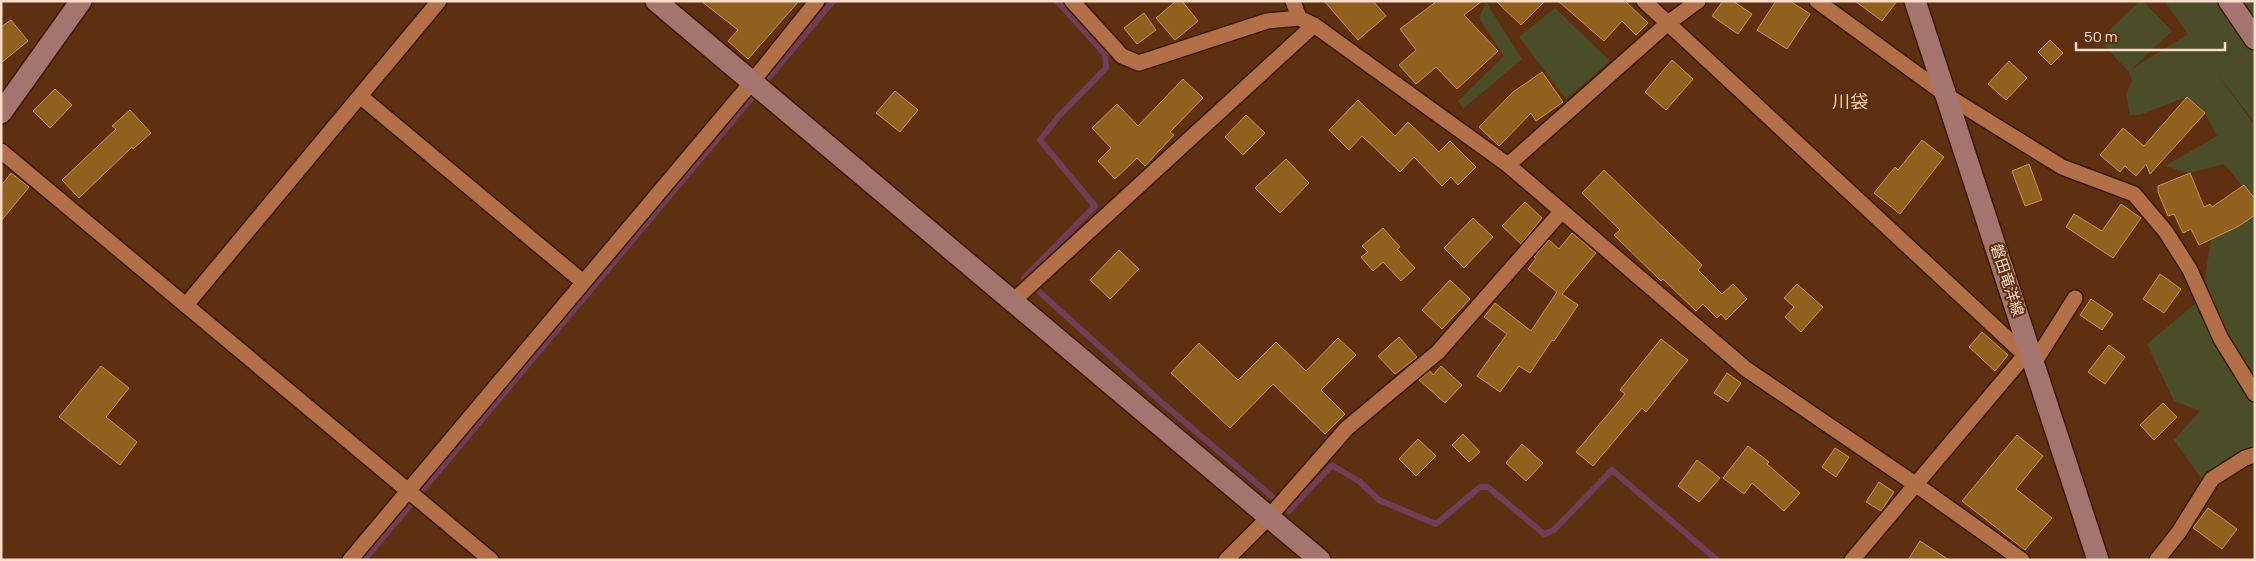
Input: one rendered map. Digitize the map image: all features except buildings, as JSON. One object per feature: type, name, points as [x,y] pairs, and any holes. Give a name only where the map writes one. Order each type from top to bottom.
[{"type":"street","points":[[1,113],[81,1]]},
{"type":"street","points":[[186,305],[438,1]]},
{"type":"street","points":[[656,1],[1320,560]]},
{"type":"street","points":[[350,560],[752,82],[817,1]]},
{"type":"street","points":[[1072,1],[1122,56],[1139,63],[1267,22],[1298,18],[1314,25],[1508,165],[1746,369],[1916,484],[2022,560]]},
{"type":"street","points":[[1293,1],[1298,18]]},
{"type":"street","points":[[1644,1],[2030,357]]},
{"type":"street","points":[[1508,165],[1668,23],[1698,1]]},
{"type":"street","points":[[1817,1],[1946,95],[2062,167],[2134,194],[2166,232],[2190,270],[2221,339],[2255,394]]},
{"type":"street","name":"磐田竜洋線","points":[[1915,1],[2098,560]]},
{"type":"street","points":[[2229,1],[2255,39]]},
{"type":"street","points":[[1013,301],[1314,25]]},
{"type":"street","points":[[360,96],[583,282]]},
{"type":"street","points":[[1,151],[491,560]]},
{"type":"street","points":[[1226,560],[1269,517],[1347,428],[1438,352],[1561,212]]},
{"type":"street","points":[[1852,560],[1916,484],[2030,357],[2075,298]]},
{"type":"street","points":[[2157,560],[2179,532],[2212,479],[2245,458],[2255,455]]},
{"type":"green space","points":[[2140,1],[2143,1],[2172,31],[2132,69],[2188,34],[2164,1],[2255,1],[2255,123],[2218,75],[2255,126],[2255,201],[2224,164],[2190,173],[2165,166],[2217,136],[2205,113],[2187,97],[2139,115],[2130,115],[2126,94],[2132,81],[2129,72],[2099,40]]},
{"type":"green space","points":[[1486,2],[1522,59],[1463,109],[1458,101],[1504,56],[1479,18]]},
{"type":"green space","points":[[1555,8],[1610,61],[1566,99],[1519,37]]},
{"type":"green space","points":[[2255,214],[2255,459],[2207,487],[2174,440],[2200,411],[2174,401],[2147,344],[2202,298],[2211,239]]},
{"type":"waterway","points":[[364,560],[833,1]]},
{"type":"waterway","points":[[1057,1],[1105,54],[1106,68],[1059,116],[1040,140],[1095,206],[1024,278],[1160,401],[1289,511],[1332,465],[1360,482],[1379,500],[1436,524],[1480,487],[1488,487],[1544,534],[1554,530],[1612,470],[1717,560]]},
{"type":"district","name":"川袋","points":[[1850,102]]}]
